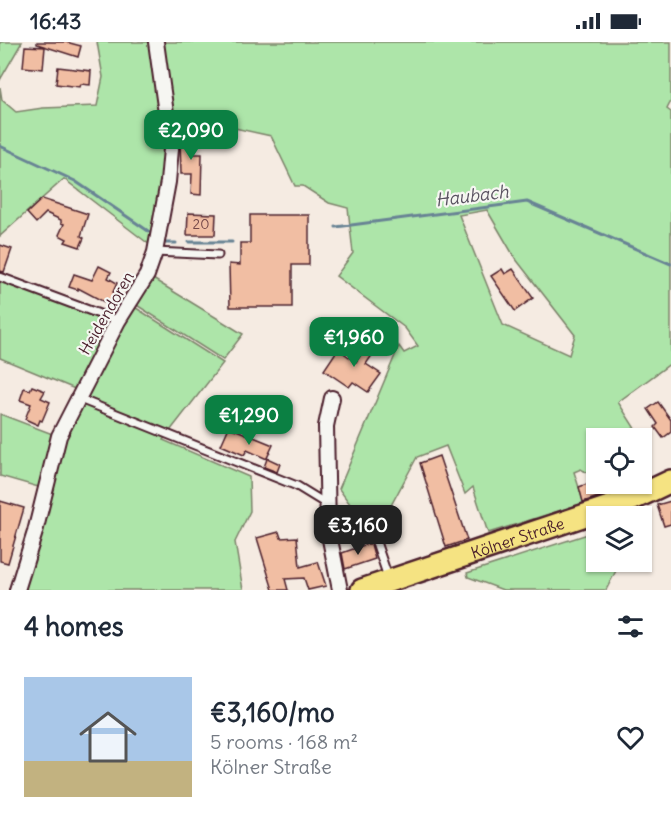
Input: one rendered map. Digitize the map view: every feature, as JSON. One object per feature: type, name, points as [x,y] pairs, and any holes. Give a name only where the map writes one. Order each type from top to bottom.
[{"type":"main road","name":"Kölner Straße","points":[[362,590],[633,499],[671,481]]},
{"type":"street","name":"Heidendoren","points":[[18,590],[59,436],[118,321],[147,275],[155,252],[168,182],[171,149],[156,42]]},
{"type":"street","points":[[332,398],[326,426],[328,529],[340,590]]},
{"type":"lane","points":[[155,252],[218,255]]},
{"type":"lane","points":[[0,278],[118,321]]},
{"type":"lane","points":[[77,398],[297,486],[328,505]]},
{"type":"lane","points":[[376,542],[392,531]]},
{"type":"lane","points":[[366,539],[372,537],[376,542],[390,581]]},
{"type":"green space","points":[[0,42],[22,42],[0,80]]},
{"type":"green space","points":[[97,42],[671,42],[671,101],[667,109],[671,112],[671,363],[618,402],[635,428],[586,428],[586,472],[581,469],[574,472],[584,503],[488,533],[473,487],[465,494],[446,446],[417,457],[374,537],[339,489],[399,346],[404,353],[418,346],[405,328],[336,276],[353,253],[348,208],[329,203],[303,186],[295,186],[271,136],[171,114],[167,154],[150,245],[64,179],[0,236],[0,87],[2,100],[16,112],[43,108],[97,106],[103,77]],"holes":[[[487,210],[515,258],[575,335],[569,355],[503,325],[459,215]]]},
{"type":"green space","points":[[0,276],[117,320],[133,306],[223,363],[163,440],[249,477],[250,511],[235,542],[243,590],[22,590],[42,488],[0,476],[0,414],[55,435],[75,389],[0,358]]},
{"type":"green space","points":[[153,279],[243,334],[223,360],[135,304]]},
{"type":"green space","points":[[586,535],[586,572],[615,572],[606,590],[503,590],[468,577],[467,573]]},
{"type":"building","points":[[37,42],[66,42],[81,46],[78,57],[37,44]]},
{"type":"building","points":[[25,46],[45,47],[43,69],[23,67]]},
{"type":"building","points":[[58,67],[91,71],[90,85],[81,84],[80,87],[56,84]]},
{"type":"building","points":[[184,130],[194,130],[194,154],[202,154],[201,195],[191,194],[192,174],[181,174],[180,136],[184,136]]},
{"type":"building","points":[[42,199],[88,214],[80,247],[65,242],[67,239],[59,235],[64,224],[61,220],[46,213],[36,223],[27,213]]},
{"type":"building","points":[[188,213],[216,214],[215,235],[187,235]]},
{"type":"building","points":[[250,215],[309,215],[309,265],[292,265],[292,307],[230,307],[229,264],[240,265],[240,243],[250,243]]},
{"type":"building","points":[[0,245],[12,249],[4,272],[0,271]]},
{"type":"building","points":[[99,266],[111,272],[108,278],[117,283],[113,292],[116,293],[110,305],[78,288],[78,290],[69,287],[74,274],[92,280]]},
{"type":"building","points":[[502,269],[505,274],[513,269],[533,298],[515,311],[491,276]]},
{"type":"building","points":[[338,324],[353,334],[343,348],[328,338]]},
{"type":"building","points":[[371,340],[379,345],[366,364],[381,374],[368,392],[353,382],[349,387],[324,370],[338,349],[356,362]]},
{"type":"building","points":[[32,386],[45,391],[41,398],[50,402],[38,425],[25,419],[31,404],[20,400],[24,388],[30,390]]},
{"type":"building","points":[[658,402],[671,420],[671,432],[663,438],[655,427],[658,424],[648,409]]},
{"type":"building","points":[[229,427],[273,445],[267,458],[280,464],[277,472],[264,467],[267,459],[247,450],[244,455],[221,445]]},
{"type":"building","points":[[439,456],[467,540],[446,547],[420,463]]},
{"type":"building","points":[[586,484],[586,494],[600,494],[601,496],[583,502],[579,487]]},
{"type":"building","points":[[0,501],[24,508],[8,563],[0,561]]},
{"type":"building","points":[[671,501],[671,524],[664,526],[657,505]]},
{"type":"building","points":[[279,532],[281,538],[297,537],[300,567],[318,562],[326,586],[308,590],[304,578],[285,579],[288,590],[273,590],[257,538]]},
{"type":"building","points":[[371,544],[375,559],[345,569],[342,553]]},
{"type":"waterway","name":"Haubach","points":[[0,146],[75,181],[154,235]]},
{"type":"waterway","name":"Haubach","points":[[336,227],[527,202],[671,264]]},
{"type":"waterway","name":"Haubach","points":[[189,242],[232,242]]},
{"type":"waterway","name":"Haubach","points":[[166,243],[176,243]]}]
